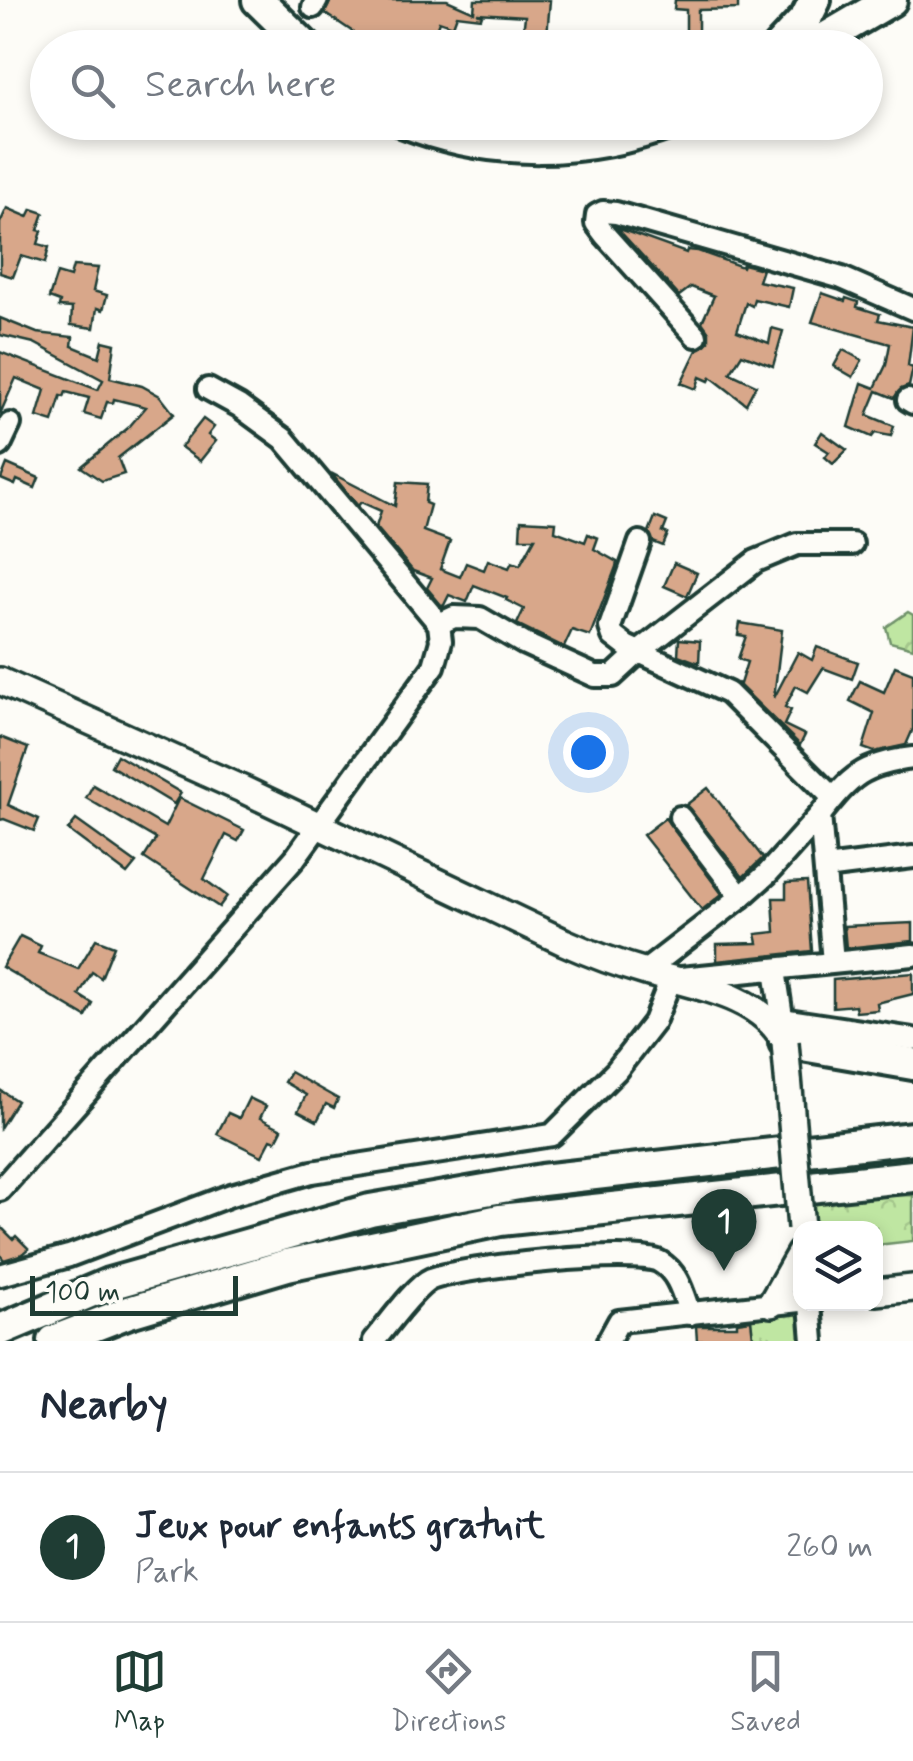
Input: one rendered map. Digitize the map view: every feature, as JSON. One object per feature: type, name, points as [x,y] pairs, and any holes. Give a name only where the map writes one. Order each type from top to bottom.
[{"type":"highway","points":[[235,0],[265,30]]},
{"type":"highway","points":[[258,0],[289,30]]},
{"type":"highway","points":[[795,30],[815,0]]},
{"type":"highway","points":[[815,30],[846,0]]},
{"type":"highway","points":[[840,30],[892,0]]},
{"type":"highway","points":[[466,140],[519,147],[602,140]]},
{"type":"highway","points":[[777,1026],[913,1064]]},
{"type":"highway","points":[[0,1330],[110,1284],[370,1210],[542,1180],[913,1138]]},
{"type":"highway","points":[[54,1341],[129,1312],[287,1265],[500,1220],[913,1176]]},
{"type":"main road","points":[[0,681],[564,942],[644,972],[730,996],[777,1026],[801,1221]]},
{"type":"main road","points":[[772,1304],[793,1266]]},
{"type":"main road","points":[[883,1291],[913,1288]]},
{"type":"street","points":[[696,336],[605,235],[596,223],[597,215],[616,213],[726,242],[842,278],[913,309]]},
{"type":"street","points":[[0,1190],[320,826],[434,666],[442,641],[439,624],[284,439],[240,406],[208,389]]},
{"type":"street","points":[[0,445],[10,424]]},
{"type":"street","points":[[640,542],[610,626],[613,636],[728,693],[827,807],[825,868],[833,962]]},
{"type":"street","points":[[439,624],[454,617],[480,618],[595,676],[613,676],[756,561],[797,544],[852,544]]},
{"type":"street","points":[[644,972],[742,897],[844,785],[880,762],[913,758]]},
{"type":"street","points":[[680,817],[742,897]]},
{"type":"street","points":[[825,868],[913,857]]},
{"type":"street","points":[[0,1274],[68,1256],[232,1195],[312,1172],[552,1135],[616,1070],[654,1022],[672,980],[913,955]]},
{"type":"street","points":[[776,970],[777,1026],[913,1039]]},
{"type":"street","points":[[374,1341],[428,1280],[462,1271],[625,1255],[658,1260],[676,1275],[690,1314]]},
{"type":"street","points":[[608,1341],[619,1321],[793,1302]]},
{"type":"street","points":[[811,1311],[813,1341]]},
{"type":"street","points":[[651,1317],[654,1341]]},
{"type":"green space","points":[[908,612],[913,615],[913,648],[890,642],[886,627]]},
{"type":"green space","points":[[913,1195],[913,1241],[883,1244],[883,1221],[811,1221],[810,1199]]},
{"type":"green space","points":[[800,1314],[803,1341],[752,1341],[751,1319]]},
{"type":"building","points":[[331,0],[447,0],[474,12],[475,0],[550,0],[548,30],[523,30],[525,16],[477,13],[481,18],[457,15],[453,26],[439,21],[436,30],[350,30],[325,13]]},
{"type":"building","points":[[675,0],[738,0],[738,9],[698,10],[698,30],[686,30],[686,10],[674,9]]},
{"type":"building","points":[[7,208],[28,217],[32,209],[44,213],[38,244],[49,247],[45,263],[21,256],[13,277],[0,273],[0,223]]},
{"type":"building","points":[[617,228],[686,253],[698,251],[742,267],[743,264],[762,269],[758,281],[793,288],[789,307],[754,299],[752,306],[746,303],[737,331],[769,343],[772,328],[783,331],[773,366],[742,354],[730,373],[756,385],[746,404],[711,377],[709,381],[700,377],[696,389],[681,383],[697,350],[709,341],[709,332],[702,322],[714,296],[691,287],[679,296]]},
{"type":"building","points":[[73,266],[98,268],[93,291],[107,295],[103,310],[97,308],[94,328],[71,325],[72,308],[59,307],[60,302],[49,298],[57,273],[70,277]]},
{"type":"building","points":[[822,293],[858,302],[857,307],[880,314],[878,320],[913,327],[909,386],[894,398],[877,391],[867,415],[894,426],[891,436],[875,433],[872,437],[849,427],[862,383],[875,388],[890,344],[812,322]]},
{"type":"building","points":[[0,318],[37,333],[73,337],[72,346],[99,357],[103,341],[115,344],[110,378],[142,386],[160,396],[174,414],[118,458],[124,474],[102,481],[81,467],[128,428],[146,407],[114,399],[113,403],[107,402],[101,419],[84,414],[89,398],[66,392],[53,422],[37,417],[45,390],[16,378],[0,414],[0,352],[98,390],[103,380],[34,343],[0,335]]},
{"type":"building","points":[[843,350],[862,360],[853,377],[834,366]]},
{"type":"building","points":[[203,419],[214,427],[208,435],[216,441],[200,461],[181,447]]},
{"type":"building","points":[[822,432],[847,450],[833,464],[825,457],[829,452],[815,443]]},
{"type":"building","points":[[7,464],[39,478],[35,488],[17,480],[15,485],[1,479]]},
{"type":"building","points":[[331,473],[395,506],[398,482],[427,484],[425,503],[430,505],[423,531],[450,541],[440,569],[460,577],[466,563],[484,570],[488,560],[509,568],[512,562],[520,565],[535,538],[520,538],[521,520],[556,522],[555,531],[585,542],[588,534],[598,538],[594,549],[617,562],[590,636],[572,630],[564,647],[517,624],[524,609],[474,585],[467,602],[449,595],[443,607],[427,588],[432,578],[413,571],[376,527],[381,511],[361,502],[358,506]]},
{"type":"building","points":[[655,517],[667,522],[663,546],[653,542],[649,532]]},
{"type":"building","points":[[674,563],[697,573],[687,596],[664,586]]},
{"type":"building","points":[[740,623],[782,630],[774,698],[798,652],[812,660],[817,647],[858,662],[852,679],[823,668],[808,692],[796,686],[785,707],[791,710],[784,725],[805,735],[800,745],[737,683],[740,684],[747,662],[738,659],[746,636],[738,635]]},
{"type":"building","points":[[679,639],[700,641],[699,663],[678,655]]},
{"type":"building","points":[[895,666],[913,673],[913,729],[906,745],[874,752],[863,748],[874,713],[850,701],[860,681],[884,692]]},
{"type":"building","points":[[0,737],[28,748],[8,805],[39,819],[34,831],[0,820]]},
{"type":"building","points":[[117,755],[181,793],[174,804],[111,766]]},
{"type":"building","points":[[93,785],[165,827],[179,798],[244,830],[238,841],[226,835],[204,879],[227,896],[219,907],[144,858],[156,839],[86,798]]},
{"type":"building","points":[[708,788],[763,858],[743,877],[686,805]]},
{"type":"building","points":[[665,818],[722,894],[702,910],[643,835]]},
{"type":"building","points":[[76,820],[136,863],[127,874],[68,830]]},
{"type":"building","points":[[807,882],[812,951],[717,961],[717,944],[758,943],[756,934],[775,932],[773,898],[786,898],[786,883]]},
{"type":"building","points":[[913,923],[913,941],[846,948],[844,926]]},
{"type":"building","points":[[20,936],[41,946],[38,953],[78,969],[96,939],[114,946],[101,978],[92,972],[79,995],[93,1004],[86,1017],[2,967]]},
{"type":"building","points":[[913,973],[913,994],[877,1003],[878,1010],[856,1012],[855,1005],[833,1007],[833,980]]},
{"type":"building","points":[[290,1072],[338,1099],[334,1108],[326,1104],[317,1121],[298,1111],[306,1095],[284,1082]]},
{"type":"building","points":[[0,1090],[17,1101],[0,1128]]},
{"type":"building","points":[[249,1098],[266,1106],[260,1118],[282,1129],[262,1156],[217,1134],[228,1113],[239,1118]]},
{"type":"building","points":[[0,1226],[29,1249],[4,1260],[0,1255]]},
{"type":"building","points":[[751,1320],[753,1337],[744,1341],[697,1341],[696,1326],[737,1326],[737,1322]]},
{"type":"place","name":"Jeux pour enfants gratuit","points":[[724,1271]]}]
